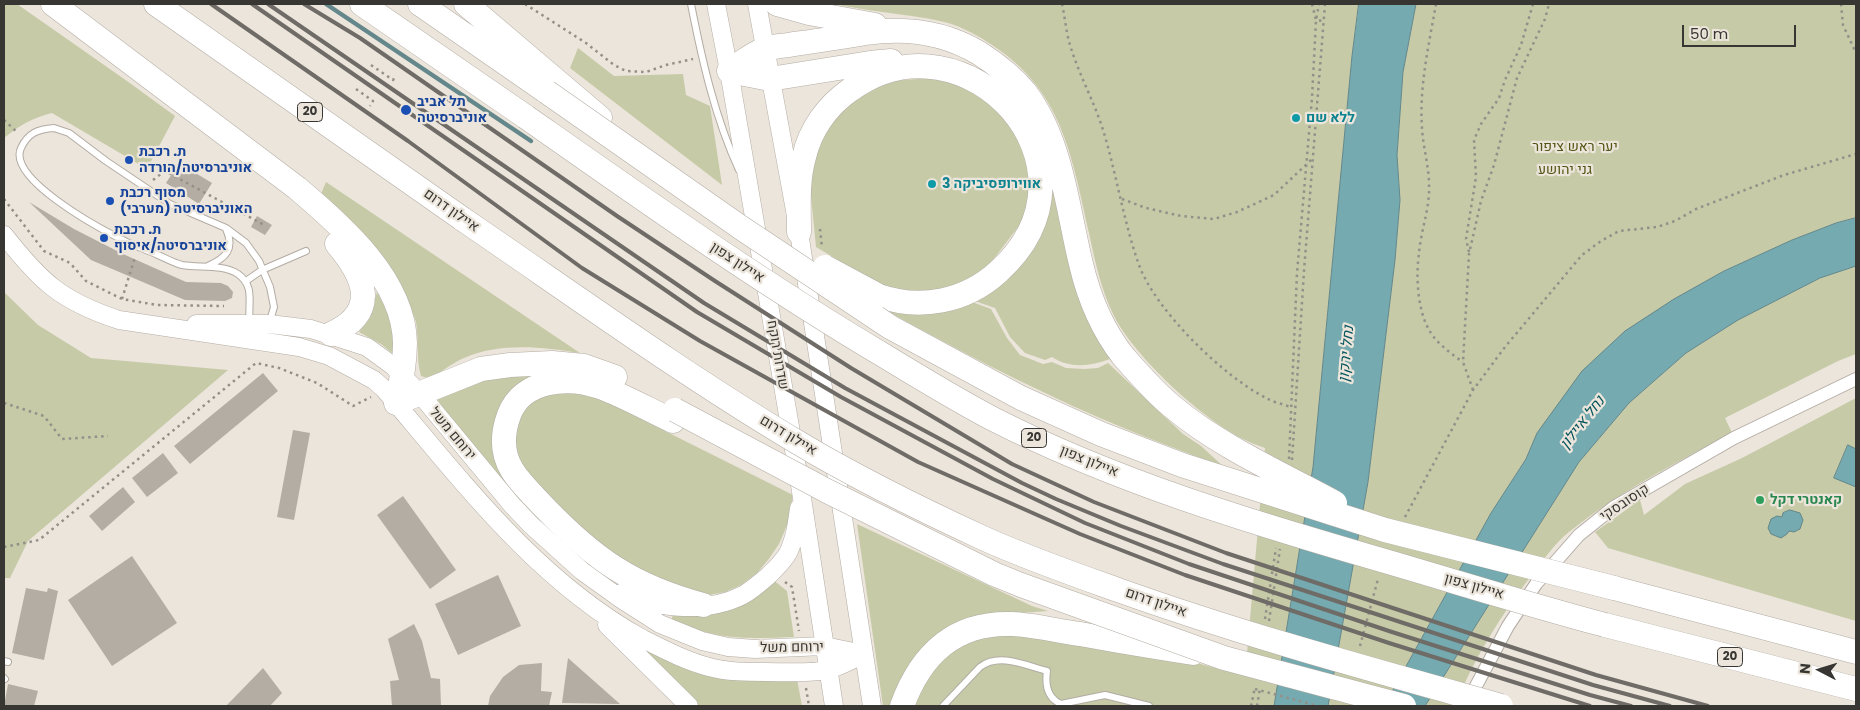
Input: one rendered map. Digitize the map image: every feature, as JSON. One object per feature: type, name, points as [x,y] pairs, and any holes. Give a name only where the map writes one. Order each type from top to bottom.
[{"type":"highway","points":[[53,4],[276,172],[333,219],[359,248],[394,295],[403,322],[405,342],[394,389],[420,394],[481,369],[510,365],[552,363],[584,366],[614,376],[674,415]]},
{"type":"highway","name":"איילון דרום","points":[[156,4],[652,349],[785,435],[857,476],[962,528],[1037,561],[1178,612],[1501,706]]},
{"type":"highway","name":"איילון צפון","points":[[362,4],[718,251],[852,337],[966,404],[1038,440],[1131,479],[1222,512],[1279,530],[1605,625],[1856,689]]},
{"type":"highway","name":"20","points":[[420,4],[551,86],[682,186],[890,327],[1021,398],[1101,434],[1182,465],[1385,530],[1856,652]]},
{"type":"highway","points":[[466,4],[551,86]]},
{"type":"highway","points":[[777,4],[809,14],[919,31],[949,38],[972,49],[1005,72],[1026,93],[1043,123],[1055,154],[1081,265],[1101,323],[1112,341],[1142,378],[1174,409],[1198,426],[1234,448],[1385,530]]},
{"type":"highway","points":[[729,72],[765,49],[885,30],[919,31]]},
{"type":"highway","points":[[682,186],[878,296],[916,303],[936,302],[960,296],[978,288],[1013,258],[1025,243],[1035,221],[1040,197],[1038,162],[1030,139],[1020,120],[995,93],[970,74],[956,67],[922,61],[870,62],[770,79],[729,72]]},
{"type":"highway","points":[[799,232],[800,178],[806,149],[812,134],[825,114],[851,89],[866,80],[887,72],[922,67],[960,74],[995,93]]},
{"type":"highway","points":[[276,172],[344,252],[360,278],[363,289],[359,311],[345,328],[331,334]]},
{"type":"highway","points":[[703,605],[649,587],[628,577],[592,552],[560,523],[524,485],[512,470],[506,458],[503,445],[504,429],[510,412],[517,400],[526,392],[537,386],[567,381],[600,388],[674,415],[1003,577],[1224,658],[1404,706]]},
{"type":"highway","points":[[902,706],[911,684],[921,668],[939,647],[964,632],[986,626],[1010,624],[1036,627],[1224,658]]},
{"type":"main road","name":"שדרות רוקח","points":[[716,4],[800,485],[834,706]]},
{"type":"main road","points":[[757,4],[799,232],[872,706]]},
{"type":"main road","name":"ירוחם משל","points":[[4,235],[28,266],[50,286],[66,298],[92,312],[119,320],[299,347],[329,356],[394,389],[496,519],[537,561],[582,600],[608,618],[659,647],[686,660],[711,667],[745,672],[828,670],[864,654]]},
{"type":"main road","name":"ירוחם משל","points":[[154,325],[250,315],[269,324],[311,329],[331,334],[367,347],[393,366],[394,389]]},
{"type":"main road","name":"ירוחם משל","points":[[420,394],[512,505],[582,571],[621,600],[660,624],[702,641],[728,648],[755,649],[824,646],[864,654]]},
{"type":"main road","points":[[582,571],[648,602],[673,606],[716,603],[742,595],[756,586],[781,563],[788,553],[796,528],[800,485]]},
{"type":"main road","points":[[582,600],[689,706]]},
{"type":"street","name":"קוסובסקי","points":[[1466,706],[1508,626],[1536,584],[1579,535],[1614,507],[1734,438],[1856,379]]},
{"type":"lane","points":[[691,4],[702,58],[730,151],[750,194]]},
{"type":"lane","points":[[54,128],[69,133],[170,204],[226,228],[246,243],[259,261],[270,287],[274,307],[269,324],[255,341],[250,315],[250,291],[246,281],[236,273],[208,266],[182,265],[120,239],[82,217],[32,180],[22,167],[19,159],[19,150],[25,139],[40,129],[54,128]]},
{"type":"lane","points":[[208,266],[222,260],[229,250],[230,238],[226,228]]},
{"type":"lane","points":[[246,281],[262,270],[306,251]]},
{"type":"lane","points":[[943,706],[980,667],[985,663],[998,659],[1047,671],[1045,682],[1048,692],[1055,701],[1061,704],[1105,695],[1149,706]]},
{"type":"path","points":[[524,4],[586,43],[614,65],[626,71],[646,72],[666,65],[702,58]]},
{"type":"path","points":[[1062,4],[1069,44],[1104,131],[1140,267],[1156,296],[1183,330],[1210,358],[1243,385],[1267,399],[1296,408]]},
{"type":"path","points":[[1312,4],[1316,20]]},
{"type":"path","points":[[1319,4],[1316,20],[1312,98],[1297,273],[1290,463],[1296,408],[1323,22],[1326,4]]},
{"type":"path","points":[[1436,4],[1423,88],[1422,127],[1429,186],[1427,211],[1418,253],[1418,282],[1424,319],[1428,329],[1443,347],[1463,362]]},
{"type":"path","points":[[1469,254],[1466,239],[1476,177],[1474,140],[1481,124],[1499,98],[1521,45],[1533,4]]},
{"type":"path","points":[[1549,4],[1545,19],[1517,78],[1494,165],[1481,201],[1469,254],[1463,362],[1473,390],[1505,347],[1582,255],[1601,240],[1619,231],[1657,227],[1675,221],[1696,208],[1784,175],[1856,154]]},
{"type":"path","points":[[1841,4],[1843,25],[1856,52]]},
{"type":"path","points":[[1316,20],[1323,22]]},
{"type":"path","points":[[371,65],[393,80],[396,75]]},
{"type":"path","points":[[356,89],[373,100],[370,106]]},
{"type":"path","points":[[4,120],[25,139]]},
{"type":"path","points":[[1121,198],[1146,208],[1181,216],[1214,219],[1237,212],[1274,195],[1313,158]]},
{"type":"path","points":[[144,187],[165,171],[266,226]]},
{"type":"path","points":[[4,199],[44,251],[70,263],[86,281],[122,299],[157,305],[250,315]]},
{"type":"path","points":[[122,299],[138,246]]},
{"type":"path","points":[[4,547],[39,540],[256,363],[279,368],[317,383],[353,406],[394,389]]},
{"type":"path","points":[[4,403],[44,416],[62,439],[108,436]]},
{"type":"path","points":[[1265,620],[1276,542]]},
{"type":"path","points":[[1269,621],[1281,542]]},
{"type":"path","points":[[1251,706],[1256,679]]},
{"type":"path","points":[[1257,706],[1261,680]]},
{"type":"path","points":[[1255,689],[1318,706]]},
{"type":"green space","points":[[4,4],[17,4],[175,116],[147,169],[52,113],[26,122],[4,138]]},
{"type":"green space","points":[[833,4],[1359,4],[1352,56],[1313,467],[1274,706],[915,706],[927,679],[946,657],[970,642],[984,637],[999,635],[1022,636],[1178,658],[1245,676],[1265,448],[1225,428],[1188,401],[1153,367],[1124,332],[1109,306],[1102,286],[1066,140],[1040,90],[1021,68],[997,48],[966,30],[951,24],[928,18]]},
{"type":"green space","name":"יער ראש ציפור","points":[[1416,4],[1856,4],[1856,218],[1836,223],[1792,240],[1724,271],[1537,433],[1526,459],[1491,513],[1384,706],[1328,706],[1368,482],[1395,260],[1400,200],[1397,155],[1403,72]]},
{"type":"green space","points":[[578,48],[614,76],[683,74],[686,95],[710,106],[722,185],[570,68]]},
{"type":"green space","points":[[931,78],[966,87],[998,110],[1021,143],[1030,178],[1025,218],[986,269],[956,286],[917,293],[882,286],[816,247],[810,186],[818,146],[833,120],[850,103],[890,81]]},
{"type":"green space","points":[[326,182],[580,353],[521,347],[492,350],[460,360],[431,379],[421,376],[416,322],[399,284],[381,255],[347,218],[321,194]]},
{"type":"green space","points":[[1049,192],[1057,195],[1104,349],[1110,359],[1088,365],[1073,365],[1052,357],[1045,360],[1025,353],[1010,337],[995,308],[975,301],[1012,275],[1027,258],[1037,238]]},
{"type":"green space","points":[[1856,266],[1856,354],[1838,361],[1725,418],[1732,433],[1628,491],[1569,532],[1546,556],[1500,620],[1471,670],[1455,706],[1425,706],[1579,462],[1629,403],[1686,353],[1738,320],[1820,278]]},
{"type":"green space","points":[[4,292],[38,325],[91,358],[228,370],[28,541],[10,578],[4,578]]},
{"type":"green space","points":[[377,292],[389,314],[397,357],[381,344],[359,332],[370,318]]},
{"type":"green space","points":[[972,302],[991,309],[1007,338],[1020,355],[1043,364],[1052,362],[1066,368],[1098,368],[1108,363],[1183,434],[1201,446],[1224,467],[1131,431],[1044,392],[934,337],[880,307]]},
{"type":"green space","points":[[543,370],[502,405],[520,491],[514,498],[436,398],[476,381]]},
{"type":"green space","points":[[576,392],[594,396],[613,405],[793,495],[788,523],[779,544],[757,573],[741,585],[725,592],[709,595],[666,585],[599,547],[520,469],[512,444],[518,421],[525,409],[531,402],[543,395]]},
{"type":"green space","name":"קאנטרי דקל","points":[[1856,398],[1856,621],[1608,548],[1595,532],[1640,500],[1644,515],[1685,484],[1742,458]]},
{"type":"green space","points":[[857,524],[1032,606],[1048,611],[991,615],[894,706],[883,706]]},
{"type":"green space","points":[[772,579],[787,591],[794,637],[730,637],[671,623],[673,613],[741,604],[761,593]]},
{"type":"green space","points":[[638,644],[797,679],[802,706],[697,706]]},
{"type":"water","name":"נחל ירקון","points":[[1359,4],[1416,4],[1403,72],[1397,155],[1400,200],[1395,260],[1368,482],[1328,706],[1274,706],[1313,467],[1352,56]]},
{"type":"water","name":"נחל איילון","points":[[1856,218],[1856,266],[1820,278],[1738,320],[1686,353],[1629,403],[1579,462],[1425,706],[1384,706],[1491,513],[1526,459],[1537,433],[1582,371],[1625,331],[1674,299],[1724,271],[1792,240],[1836,223]]},
{"type":"water","points":[[1848,445],[1856,449],[1856,487],[1834,478]]},
{"type":"water","points":[[1790,510],[1800,513],[1803,520],[1800,529],[1794,532],[1789,531],[1781,538],[1771,534],[1768,528],[1771,519],[1777,516],[1782,517],[1783,513]]},
{"type":"building","points":[[179,163],[212,183],[199,204],[166,183]]},
{"type":"building","points":[[29,202],[74,229],[123,254],[186,282],[221,283],[228,286],[233,292],[232,298],[225,301],[185,300],[91,260]]},
{"type":"building","points":[[257,216],[272,225],[265,235],[251,227]]},
{"type":"building","points":[[263,373],[278,391],[190,464],[174,446]]},
{"type":"building","points":[[293,430],[310,433],[294,520],[277,517]]},
{"type":"building","points":[[163,453],[178,473],[147,497],[132,478]]},
{"type":"building","points":[[123,487],[135,502],[102,531],[89,516]]},
{"type":"building","points":[[403,496],[456,570],[430,589],[377,515]]},
{"type":"building","points":[[132,556],[177,623],[112,666],[68,600]]},
{"type":"building","points":[[498,575],[521,626],[458,655],[435,604]]},
{"type":"building","points":[[26,588],[47,592],[48,588],[58,591],[44,660],[12,653]]},
{"type":"building","points":[[414,624],[422,641],[431,678],[440,679],[441,706],[392,706],[390,681],[399,680],[388,639]]},
{"type":"building","points":[[568,658],[620,704],[562,703]]},
{"type":"building","points":[[542,663],[541,691],[552,692],[549,706],[488,706],[490,696],[503,677],[519,665]]},
{"type":"building","points":[[263,668],[282,693],[270,706],[226,706]]},
{"type":"building","points":[[8,684],[38,691],[34,706],[4,706]]},
{"type":"waterway","points":[[326,4],[531,141]]},
{"type":"railway","points":[[211,4],[408,141],[582,268],[700,341],[918,462],[1080,534],[1185,575],[1389,643],[1590,706]]},
{"type":"railway","points":[[252,4],[697,312],[841,397],[993,479],[1085,523],[1189,564],[1392,632],[1590,695],[1631,706]]},
{"type":"railway","points":[[268,4],[704,303],[845,388],[1022,483],[1121,526],[1223,564],[1593,685],[1670,706]]},
{"type":"railway","points":[[304,4],[360,38],[617,216],[715,281],[851,368],[1012,464],[1094,502],[1226,553],[1596,675],[1708,706]]},
{"type":"place","name":"תל אביב אוניברסיטה","points":[[406,110]]},
{"type":"place","name":"ללא שם","points":[[1296,118]]},
{"type":"place","name":"ת. רכבת אוניברסיטה/הורדה","points":[[129,160]]},
{"type":"place","name":"אווירופסיביקה 3","points":[[932,184]]},
{"type":"place","name":"מסוף רכבת האוניברסיטה (מערבי)","points":[[110,201]]},
{"type":"place","name":"ת. רכבת אוניברסיטה/איסוף","points":[[104,238]]},
{"type":"place","name":"קאנטרי דקל","points":[[1760,500]]},
{"type":"park label","name":"גני יהושע","points":[[1565,170]]}]
